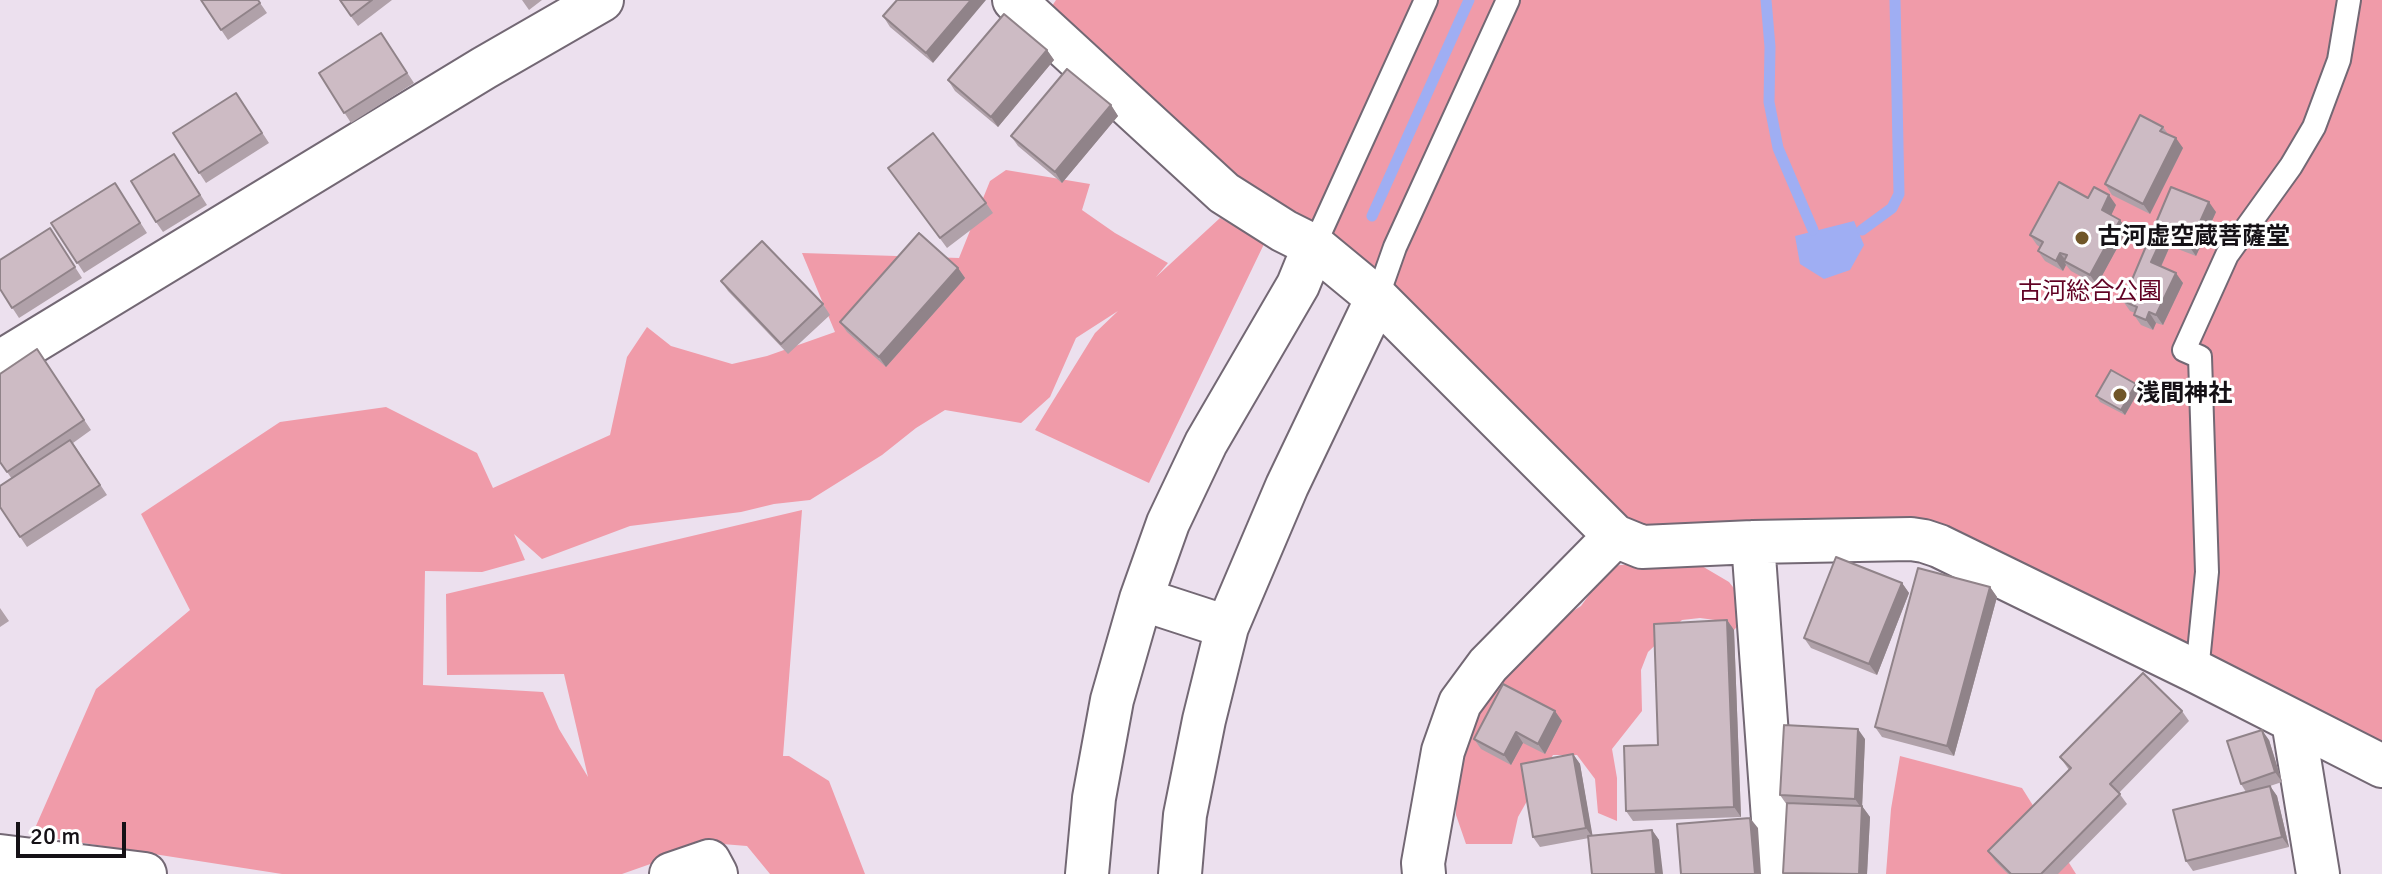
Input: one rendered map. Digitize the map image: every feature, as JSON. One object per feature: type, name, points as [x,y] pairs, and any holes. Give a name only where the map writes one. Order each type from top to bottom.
[{"type":"street","points":[[0,362],[484,68],[602,0]]},
{"type":"street","points":[[1014,0],[1224,193],[1314,246],[1377,298],[1615,536],[1642,547],[1753,542],[1924,541],[2197,672],[2382,766]]},
{"type":"street","points":[[1087,874],[1094,798],[1112,700],[1141,599],[1168,523],[1206,443],[1298,285],[1314,246]]},
{"type":"street","points":[[1180,874],[1185,815],[1227,627],[1311,433],[1377,298]]},
{"type":"street","points":[[1424,874],[1423,863],[1443,751],[1460,703],[1488,665],[1615,536]]},
{"type":"street","points":[[1753,542],[1777,874]]},
{"type":"street","points":[[1141,599],[1227,627]]},
{"type":"street","points":[[2293,721],[2318,874]]},
{"type":"street","points":[[0,856],[145,874]]},
{"type":"street","points":[[671,874],[709,861],[716,874]]},
{"type":"lane","points":[[1314,246],[1426,0]]},
{"type":"lane","points":[[1377,298],[1395,247],[1508,0]]},
{"type":"lane","points":[[2197,672],[2207,572],[2200,357],[2184,350],[2227,255],[2291,166],[2314,127],[2339,60],[2349,0]]},
{"type":"green space","name":"古河総合公園","points":[[1056,0],[2382,0],[2382,766],[1939,546],[1642,547],[1167,142],[1052,6]]},
{"type":"green space","points":[[1006,170],[1090,184],[1082,210],[1168,263],[1156,277],[1220,218],[1265,242],[1149,483],[1035,430],[1095,333],[1118,311],[1076,338],[1050,397],[1021,423],[945,410],[882,455],[810,500],[630,526],[542,559],[514,534],[525,560],[482,572],[425,571],[423,685],[543,692],[559,729],[588,777],[564,674],[447,675],[446,594],[802,510],[783,756],[789,756],[829,781],[865,874],[770,874],[747,846],[710,843],[622,874],[282,874],[32,835],[96,689],[190,610],[141,514],[280,422],[386,407],[477,453],[493,488],[610,435],[627,357],[647,327],[671,346],[732,364],[767,356],[835,332],[802,253],[959,258],[990,181]]},
{"type":"green space","points":[[1690,559],[1729,582],[1744,601],[1745,618],[1734,630],[1715,620],[1682,620],[1648,652],[1641,670],[1642,711],[1612,749],[1617,778],[1617,821],[1598,813],[1595,779],[1577,755],[1553,755],[1518,817],[1512,844],[1466,844],[1456,815],[1456,769],[1471,716],[1513,660],[1551,625],[1581,606],[1610,566]]},
{"type":"green space","points":[[1900,756],[2022,788],[2076,874],[1886,874],[1891,809]]},
{"type":"water","points":[[1854,221],[1864,245],[1850,270],[1824,279],[1800,264],[1795,236]]},
{"type":"building","points":[[201,0],[258,0],[260,3],[221,30]]},
{"type":"building","points":[[340,0],[372,0],[351,16]]},
{"type":"building","points":[[897,0],[971,0],[926,53],[883,16]]},
{"type":"building","points":[[1004,14],[1047,50],[991,117],[948,80]]},
{"type":"building","points":[[381,33],[407,73],[344,113],[319,73]]},
{"type":"building","points":[[1067,69],[1111,105],[1055,172],[1011,136]]},
{"type":"building","points":[[236,93],[262,133],[199,173],[173,133]]},
{"type":"building","points":[[2140,115],[2163,127],[2160,131],[2176,138],[2143,204],[2105,184]]},
{"type":"building","points":[[933,133],[986,203],[940,238],[888,168]]},
{"type":"building","points":[[174,154],[200,195],[156,222],[131,181]]},
{"type":"building","name":"古河虚空蔵菩薩堂","points":[[2059,182],[2088,198],[2094,187],[2109,195],[2102,210],[2120,220],[2090,275],[2064,261],[2067,255],[2060,253],[2056,261],[2038,251],[2043,242],[2030,235]]},
{"type":"building","points":[[115,183],[140,223],[77,263],[51,223]]},
{"type":"building","points":[[2171,187],[2209,202],[2189,246],[2163,236],[2151,262],[2176,273],[2156,315],[2149,312],[2146,320],[2134,315],[2137,307],[2123,301]]},
{"type":"building","points":[[50,228],[75,267],[12,308],[0,289],[0,260]]},
{"type":"building","points":[[919,233],[958,268],[879,357],[840,322]]},
{"type":"building","points":[[762,241],[823,304],[781,344],[721,281]]},
{"type":"building","points":[[37,349],[84,420],[7,472],[0,462],[0,374]]},
{"type":"building","name":"浅間神社","points":[[2111,370],[2136,384],[2121,410],[2096,396]]},
{"type":"building","points":[[70,440],[100,485],[20,537],[0,507],[0,486]]},
{"type":"building","points":[[1836,557],[1902,583],[1869,664],[1804,638]]},
{"type":"building","points":[[1918,568],[1990,587],[1947,746],[1875,727]]},
{"type":"building","points":[[1727,620],[1734,807],[1626,811],[1624,746],[1658,745],[1654,624]]},
{"type":"building","points":[[2143,673],[2182,711],[2110,784],[2120,794],[2041,874],[2011,874],[1988,851],[2071,768],[2060,757]]},
{"type":"building","points":[[1503,684],[1555,711],[1538,744],[1516,732],[1504,755],[1474,739]]},
{"type":"building","points":[[1784,725],[1858,729],[1855,799],[1780,795]]},
{"type":"building","points":[[2262,730],[2275,772],[2241,784],[2227,741]]},
{"type":"building","points":[[1573,754],[1586,828],[1533,837],[1521,764]]},
{"type":"building","points":[[2270,786],[2282,837],[2186,861],[2173,810]]},
{"type":"building","points":[[1787,803],[1862,806],[1859,874],[1783,873]]},
{"type":"building","points":[[1750,818],[1755,874],[1681,874],[1677,824]]},
{"type":"building","points":[[1652,830],[1656,874],[1592,874],[1588,836]]},
{"type":"waterway","points":[[1372,216],[1469,0]]},
{"type":"waterway","points":[[1766,0],[1770,47],[1769,102],[1778,148],[1813,230]]},
{"type":"waterway","points":[[1862,230],[1892,208],[1899,194],[1895,0]]},
{"type":"place","name":"古河虚空蔵菩薩堂","points":[[2082,238]]},
{"type":"place","name":"浅間神社","points":[[2120,395]]}]
